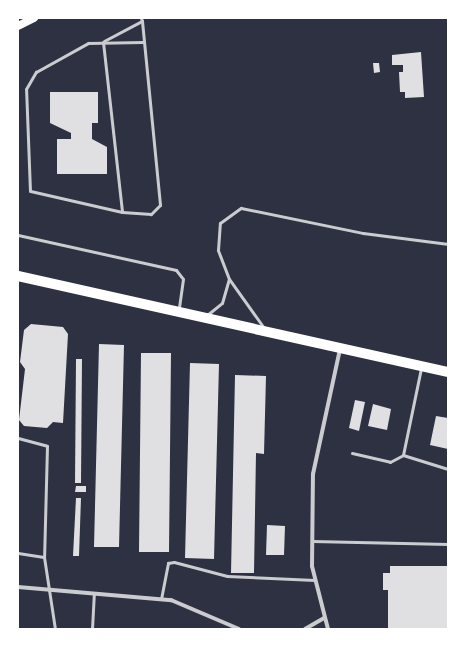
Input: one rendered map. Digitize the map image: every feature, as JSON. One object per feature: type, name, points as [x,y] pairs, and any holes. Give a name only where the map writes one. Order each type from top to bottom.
[{"type":"main road","points":[[18,26],[34,18]]},
{"type":"main road","points":[[18,276],[448,372]]},
{"type":"street","points":[[328,629],[315,580],[312,541],[313,474],[340,349]]},
{"type":"street","points":[[18,587],[171,600],[239,629]]},
{"type":"street","points":[[305,629],[324,618]]},
{"type":"lane","points":[[103,42],[141,20],[160,205],[151,214],[122,212],[30,191],[26,89],[36,72],[88,43],[143,42]]},
{"type":"lane","points":[[103,42],[122,212]]},
{"type":"lane","points":[[267,332],[229,279],[218,250],[220,223],[241,208],[363,233],[448,244]]},
{"type":"lane","points":[[18,235],[176,270],[183,279],[179,311]]},
{"type":"lane","points":[[205,317],[222,303],[229,279]]},
{"type":"lane","points":[[352,453],[390,462],[403,454],[422,367]]},
{"type":"lane","points":[[18,438],[48,446],[44,557],[51,590],[55,629]]},
{"type":"lane","points":[[403,454],[448,469]]},
{"type":"lane","points":[[312,541],[448,544]]},
{"type":"lane","points":[[18,553],[44,557]]},
{"type":"lane","points":[[161,599],[168,563],[174,562],[227,576],[315,580]]},
{"type":"lane","points":[[92,629],[94,594]]},
{"type":"building","points":[[421,52],[424,97],[405,98],[405,92],[400,92],[399,72],[403,72],[403,65],[392,65],[392,55]]},
{"type":"building","points":[[373,63],[379,63],[380,72],[374,73]]},
{"type":"building","points":[[50,92],[98,92],[98,123],[92,123],[92,139],[107,147],[107,174],[57,174],[57,139],[71,139],[71,133],[50,123]]},
{"type":"building","points":[[31,324],[63,327],[68,334],[63,423],[53,422],[47,428],[24,426],[19,420],[25,369],[20,362],[24,330]]},
{"type":"building","points":[[99,344],[124,345],[119,547],[94,547]]},
{"type":"building","points":[[141,353],[171,353],[169,552],[139,552]]},
{"type":"building","points":[[76,359],[82,359],[81,483],[75,483]]},
{"type":"building","points":[[190,363],[219,364],[214,559],[185,558]]},
{"type":"building","points":[[235,375],[266,376],[264,454],[256,453],[254,573],[231,573]]},
{"type":"building","points":[[355,400],[365,402],[359,431],[349,428]]},
{"type":"building","points":[[373,404],[391,409],[387,430],[368,426]]},
{"type":"building","points":[[436,416],[448,418],[448,449],[430,445]]},
{"type":"building","points":[[76,486],[86,486],[86,492],[75,492]]},
{"type":"building","points":[[76,498],[81,498],[79,556],[73,556]]},
{"type":"building","points":[[267,525],[285,526],[284,555],[266,555]]},
{"type":"building","points":[[390,566],[448,566],[448,629],[388,629],[388,590],[383,590],[383,573],[390,573]]}]
